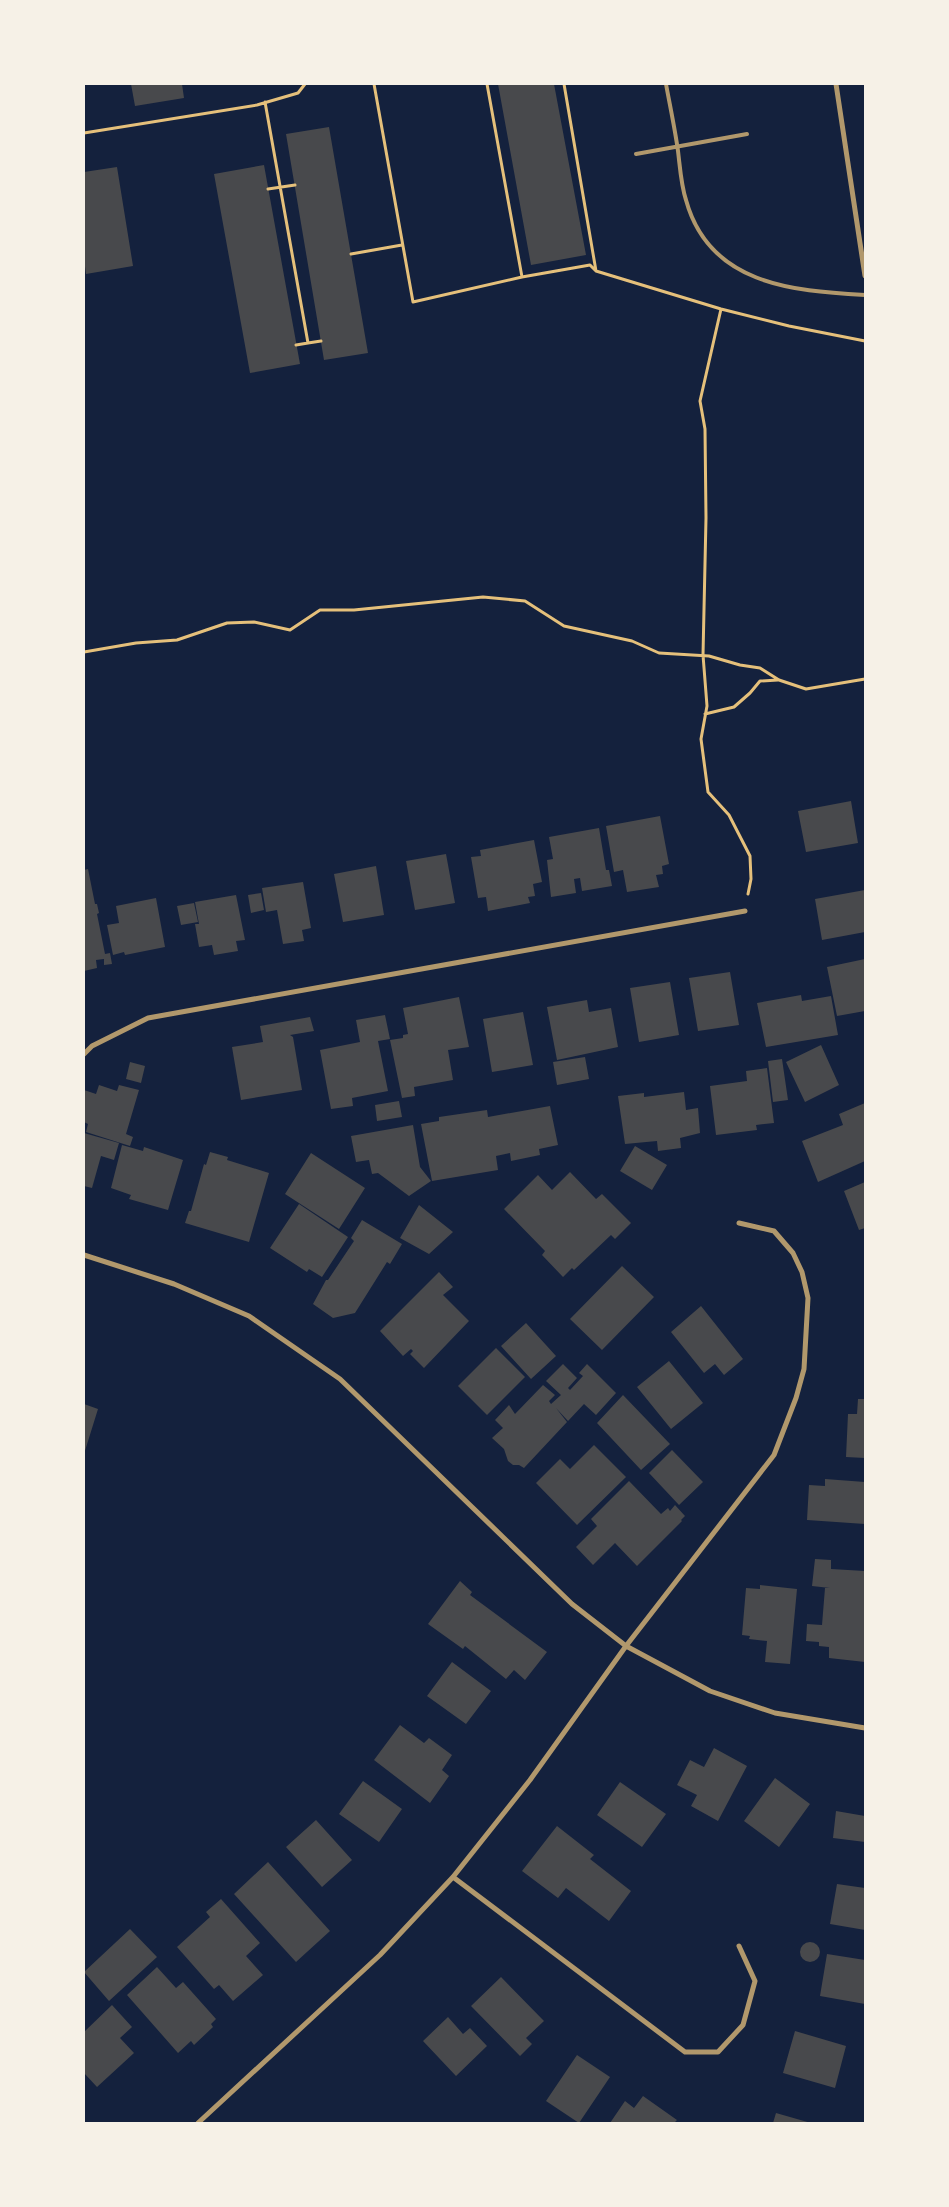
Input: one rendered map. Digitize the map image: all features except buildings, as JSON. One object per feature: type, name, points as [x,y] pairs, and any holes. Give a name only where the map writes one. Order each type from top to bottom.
[{"type":"street","points":[[836,84],[865,276]]},
{"type":"street","points":[[84,1054],[92,1046],[148,1018],[746,911]]},
{"type":"street","points":[[198,2123],[380,1954],[453,1877],[530,1780],[626,1646],[774,1455],[796,1398],[804,1369],[808,1298],[802,1272],[793,1253],[774,1231],[739,1223]]},
{"type":"street","points":[[84,1255],[174,1284],[249,1316],[340,1379],[572,1604],[626,1646],[710,1691],[766,1710],[865,1728]]},
{"type":"street","points":[[453,1877],[685,2052],[718,2052],[743,2026],[755,1981],[739,1946]]},
{"type":"lane","points":[[666,84],[678,147],[685,199],[694,224],[710,247],[731,265],[754,278],[782,287],[814,292],[865,295]]},
{"type":"lane","points":[[636,154],[747,134]]},
{"type":"path","points":[[84,133],[265,102],[298,93],[305,84]]},
{"type":"path","points":[[374,84],[412,302],[522,277],[590,265],[596,271],[721,309],[789,326],[865,341]]},
{"type":"path","points":[[487,84],[522,277]]},
{"type":"path","points":[[564,84],[596,271]]},
{"type":"path","points":[[265,102],[308,343]]},
{"type":"path","points":[[268,189],[295,185]]},
{"type":"path","points":[[351,254],[402,245]]},
{"type":"path","points":[[721,309],[700,401],[705,429],[703,655],[707,706],[701,739],[708,792],[729,815],[750,856],[751,879],[746,911]]},
{"type":"path","points":[[296,345],[321,341]]},
{"type":"path","points":[[84,652],[136,643],[177,640],[227,623],[254,622],[290,630],[320,610],[354,610],[483,597],[525,601],[564,626],[632,641],[659,653],[703,655],[740,665],[760,668],[779,680],[806,689],[865,679]]},
{"type":"path","points":[[705,714],[734,707],[750,693],[760,680],[779,680]]}]
